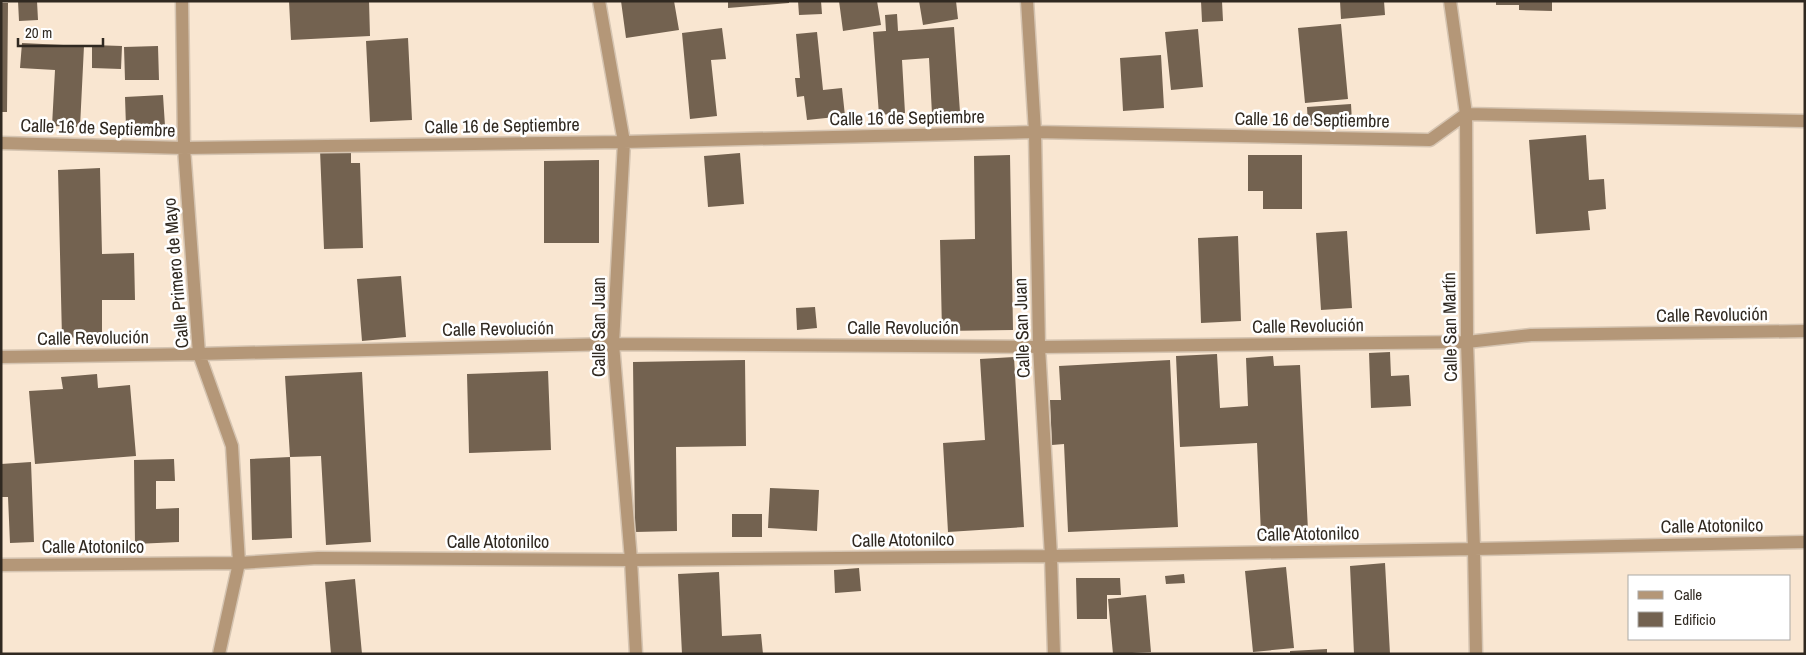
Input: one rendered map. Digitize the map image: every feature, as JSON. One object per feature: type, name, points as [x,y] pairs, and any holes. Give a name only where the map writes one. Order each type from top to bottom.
[{"type":"street","name":"Calle Primero de Mayo","points":[[182,1],[184,148],[199,354],[232,446],[239,563],[219,654]]},
{"type":"street","name":"Calle San Juan","points":[[600,1],[624,142],[613,344],[631,560],[636,654]]},
{"type":"street","name":"Calle San Juan","points":[[1027,1],[1035,132],[1039,347],[1051,556],[1054,654]]},
{"type":"street","name":"Calle San Martín","points":[[1450,1],[1466,114],[1467,342],[1476,654]]},
{"type":"street","name":"Calle 16 de Septiembre","points":[[1,143],[184,148],[624,142],[1035,132],[1430,140],[1466,114]]},
{"type":"street","points":[[1466,114],[1805,121]]},
{"type":"street","name":"Calle Revolución","points":[[1,357],[613,344],[1039,347],[1467,342],[1531,335],[1805,331]]},
{"type":"street","name":"Calle Atotonilco","points":[[1,564],[239,563],[318,558],[631,560],[1051,556],[1805,542]]},
{"type":"building","points":[[18,1],[37,1],[38,20],[19,21]]},
{"type":"building","points":[[289,1],[369,1],[370,36],[291,40]]},
{"type":"building","points":[[621,1],[674,1],[679,30],[626,38]]},
{"type":"building","points":[[728,1],[789,1],[789,3],[728,8]]},
{"type":"building","points":[[798,1],[821,1],[822,14],[799,15]]},
{"type":"building","points":[[839,1],[877,1],[881,25],[843,31]]},
{"type":"building","points":[[919,1],[956,1],[958,19],[923,25]]},
{"type":"building","points":[[1201,1],[1222,1],[1223,21],[1202,22]]},
{"type":"building","points":[[1340,1],[1384,1],[1385,15],[1341,19]]},
{"type":"building","points":[[1496,1],[1552,1],[1552,11],[1519,10],[1519,5],[1496,5]]},
{"type":"building","points":[[1,3],[8,3],[7,112],[1,112]]},
{"type":"building","points":[[897,14],[898,31],[954,27],[960,112],[932,114],[929,58],[902,60],[905,113],[879,115],[873,32],[886,31],[885,15]]},
{"type":"building","points":[[1341,24],[1348,99],[1305,103],[1298,28]]},
{"type":"building","points":[[722,28],[726,59],[711,60],[717,116],[690,119],[682,33]]},
{"type":"building","points":[[1198,29],[1203,87],[1171,90],[1165,32]]},
{"type":"building","points":[[817,32],[823,90],[842,88],[845,116],[807,120],[804,96],[797,97],[795,78],[800,78],[796,34]]},
{"type":"building","points":[[408,38],[412,120],[370,122],[366,41]]},
{"type":"building","points":[[22,43],[84,46],[80,127],[52,126],[55,70],[20,68]]},
{"type":"building","points":[[92,45],[122,46],[121,69],[92,68]]},
{"type":"building","points":[[158,46],[159,80],[125,80],[124,47]]},
{"type":"building","points":[[1161,55],[1164,108],[1123,111],[1120,58]]},
{"type":"building","points":[[163,95],[165,126],[126,127],[125,97]]},
{"type":"building","points":[[1351,104],[1352,122],[1308,125],[1307,107]]},
{"type":"building","points":[[1586,135],[1589,180],[1604,179],[1606,209],[1588,211],[1590,230],[1536,234],[1529,140]]},
{"type":"building","points":[[351,148],[351,163],[360,163],[363,248],[324,249],[320,150]]},
{"type":"building","points":[[740,153],[744,204],[708,207],[704,156]]},
{"type":"building","points":[[1010,155],[1013,330],[942,331],[940,240],[975,239],[974,156]]},
{"type":"building","points":[[1248,155],[1302,155],[1302,209],[1263,209],[1263,191],[1248,191]]},
{"type":"building","points":[[599,160],[599,243],[544,243],[544,161]]},
{"type":"building","points":[[100,168],[102,254],[134,253],[135,300],[102,300],[102,336],[62,338],[58,170]]},
{"type":"building","points":[[1347,231],[1352,308],[1321,310],[1316,233]]},
{"type":"building","points":[[1238,236],[1241,321],[1201,323],[1198,238]]},
{"type":"building","points":[[401,276],[406,337],[362,341],[357,279]]},
{"type":"building","points":[[815,307],[817,328],[797,330],[796,308]]},
{"type":"building","points":[[1390,352],[1391,376],[1409,375],[1411,406],[1371,408],[1369,353]]},
{"type":"building","points":[[1217,354],[1220,408],[1248,406],[1246,358],[1273,356],[1274,366],[1300,365],[1308,531],[1261,534],[1257,443],[1180,447],[1176,356]]},
{"type":"building","points":[[1014,357],[1024,527],[948,532],[943,443],[985,440],[980,359]]},
{"type":"building","points":[[745,360],[746,446],[676,447],[677,531],[635,532],[633,362]]},
{"type":"building","points":[[1170,360],[1178,527],[1068,532],[1064,444],[1052,445],[1050,400],[1061,400],[1059,366]]},
{"type":"building","points":[[548,371],[551,450],[469,453],[467,374]]},
{"type":"building","points":[[362,372],[371,542],[326,545],[321,456],[290,457],[285,376]]},
{"type":"building","points":[[97,374],[98,388],[130,385],[136,456],[35,464],[29,391],[63,389],[61,377]]},
{"type":"building","points":[[290,457],[292,538],[252,540],[250,459]]},
{"type":"building","points":[[174,459],[175,481],[156,481],[156,509],[179,508],[179,542],[135,544],[134,460]]},
{"type":"building","points":[[31,462],[34,542],[10,543],[8,497],[1,497],[1,464]]},
{"type":"building","points":[[770,488],[819,490],[817,531],[768,528]]},
{"type":"building","points":[[732,514],[762,514],[762,537],[732,537]]},
{"type":"building","points":[[1385,563],[1390,654],[1354,654],[1350,566]]},
{"type":"building","points":[[1286,567],[1294,648],[1253,652],[1245,571]]},
{"type":"building","points":[[859,568],[861,591],[835,593],[834,570]]},
{"type":"building","points":[[719,572],[722,636],[761,634],[763,654],[682,654],[678,574]]},
{"type":"building","points":[[1184,574],[1185,583],[1166,584],[1165,576]]},
{"type":"building","points":[[1076,578],[1120,578],[1121,595],[1107,595],[1107,619],[1077,619]]},
{"type":"building","points":[[355,579],[362,654],[331,654],[325,582]]},
{"type":"building","points":[[1146,595],[1151,652],[1113,654],[1108,599]]},
{"type":"building","points":[[1327,649],[1327,654],[1290,654],[1290,651]]}]
